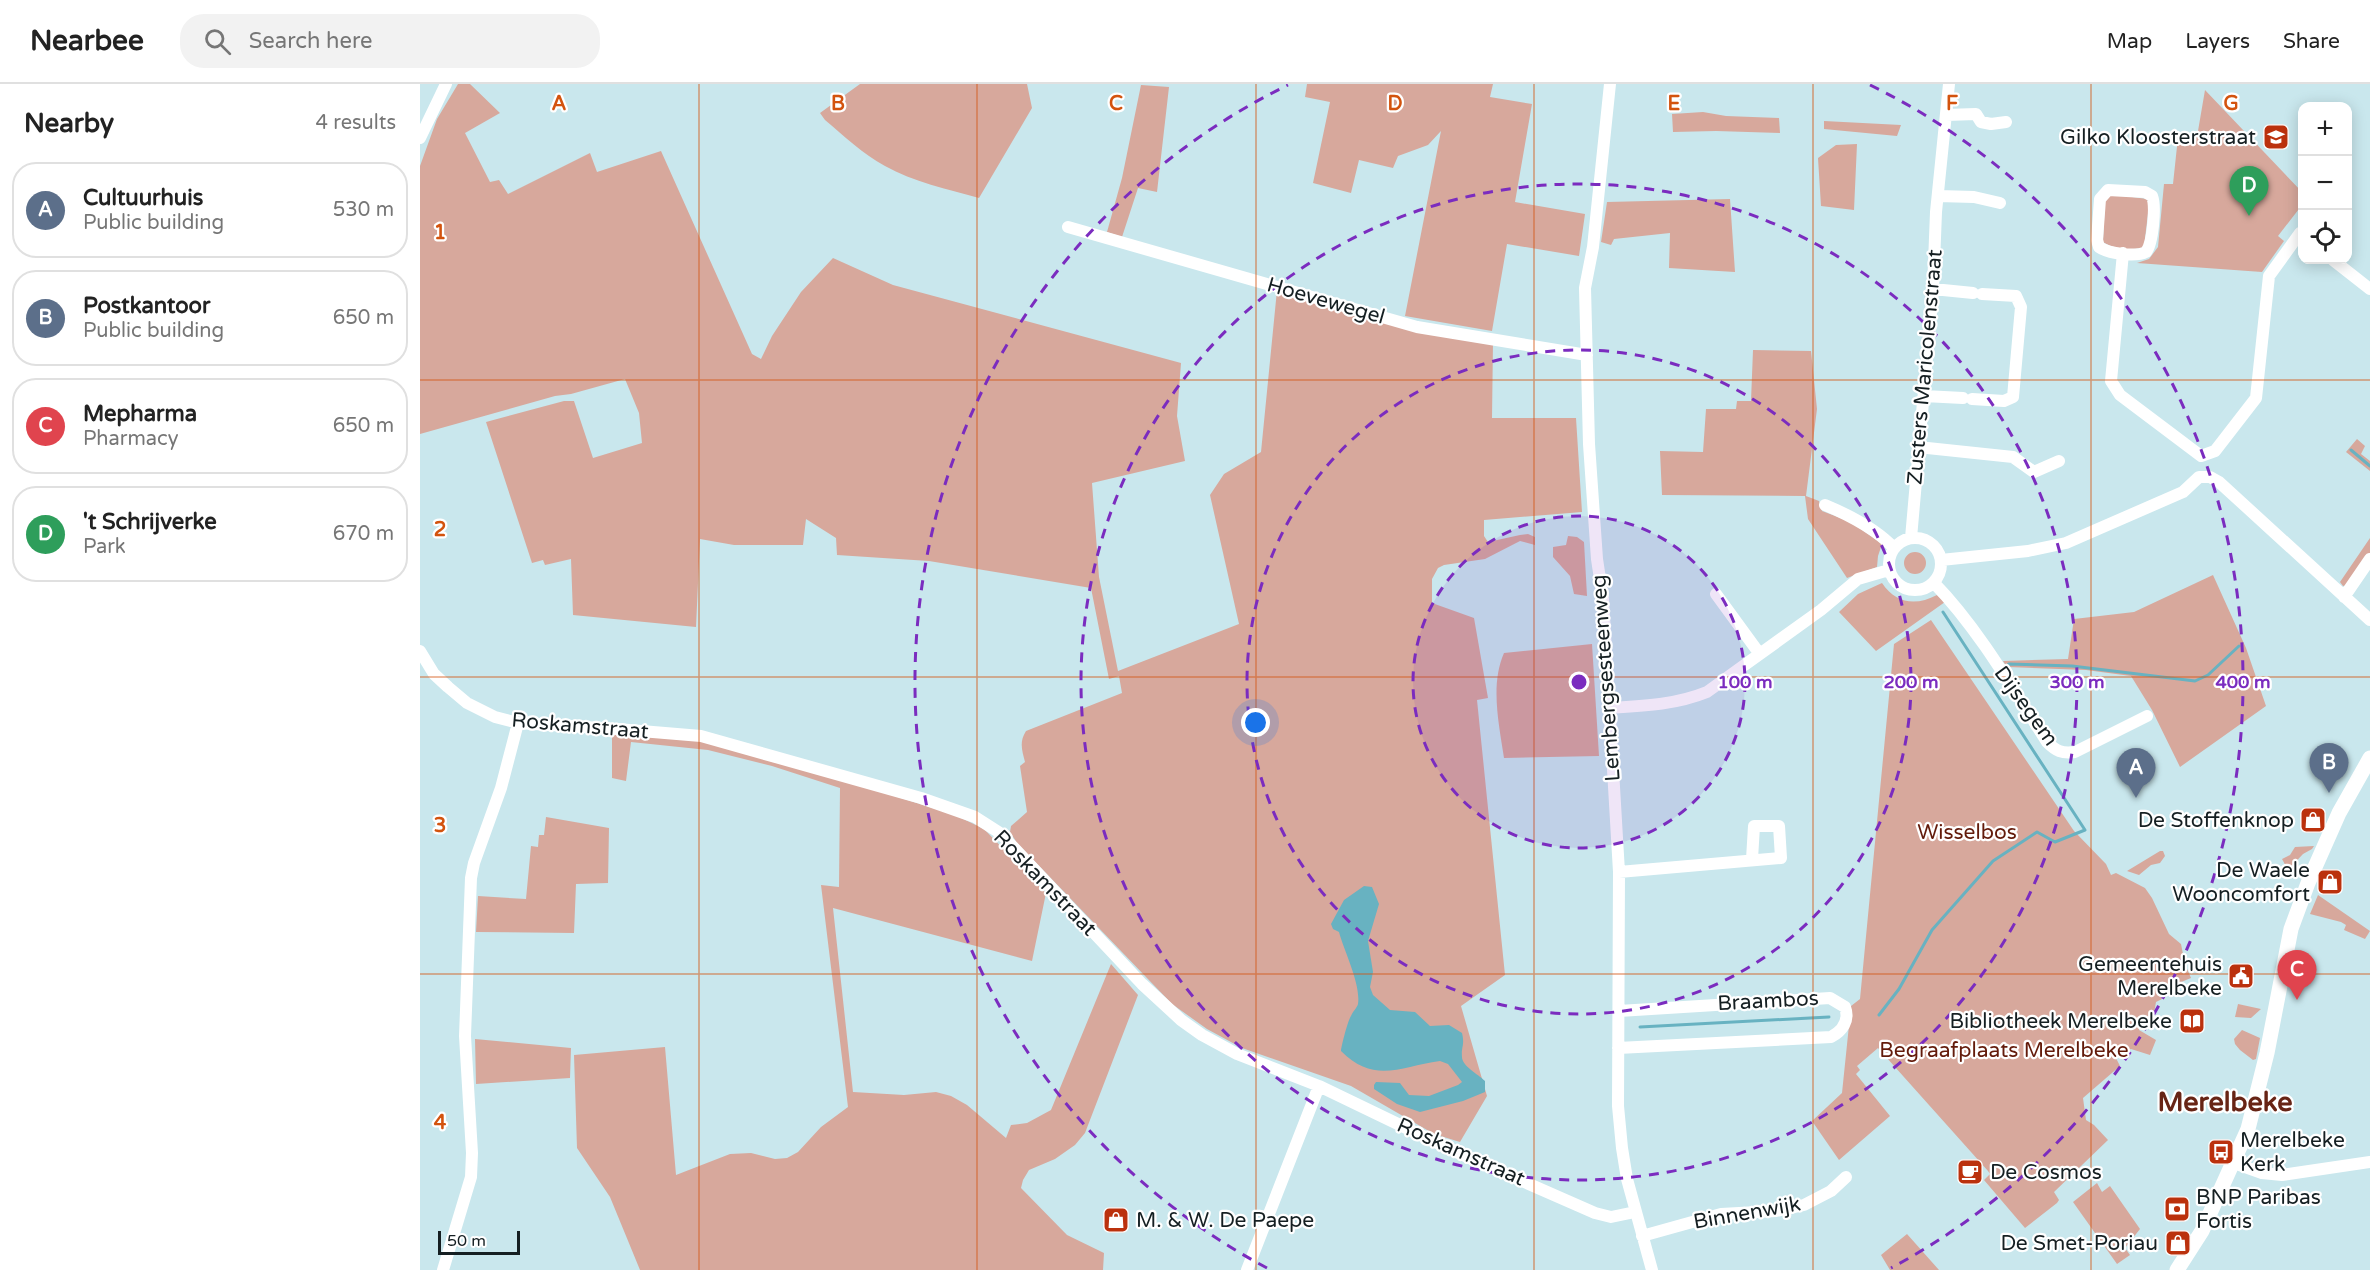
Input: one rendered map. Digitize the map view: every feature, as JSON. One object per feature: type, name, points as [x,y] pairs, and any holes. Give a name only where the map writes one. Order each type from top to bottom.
[{"type":"main road","points":[[2177,1270],[2202,1231],[2234,1163],[2253,1112],[2291,929],[2308,883],[2339,813],[2370,758]]},
{"type":"street","points":[[420,138],[446,84]]},
{"type":"street","name":"Lembergsesteenweg","points":[[1610,84],[1593,247],[1585,288],[1590,455],[1598,569],[1603,599],[1619,872],[1618,1106],[1622,1148],[1635,1212],[1652,1270]]},
{"type":"street","name":"Zusters Maricolenstraat","points":[[1911,538],[1949,84]]},
{"type":"street","points":[[1946,115],[1976,114],[1981,122],[1991,124],[2006,122]]},
{"type":"street","points":[[2108,190],[2145,192],[2154,200],[2149,249],[2143,254],[2122,253],[2102,250],[2097,243],[2100,199],[2108,190]]},
{"type":"street","points":[[1938,196],[1974,197],[2000,203]]},
{"type":"street","name":"Hoevewegel","points":[[1068,227],[1417,327],[1587,355]]},
{"type":"street","points":[[2201,456],[2215,451],[2256,398],[2269,276],[2275,264],[2298,235]]},
{"type":"street","points":[[2122,253],[2111,381],[2120,395],[2201,456]]},
{"type":"street","points":[[2338,264],[2370,289]]},
{"type":"street","points":[[1924,396],[2004,401],[2013,397],[2021,307],[2016,296],[1933,289]]},
{"type":"street","points":[[1918,447],[2013,457],[2034,472],[2059,461]]},
{"type":"street","points":[[1941,560],[2044,548],[2066,543],[2183,492],[2199,477],[2201,456]]},
{"type":"street","points":[[2199,477],[2210,477],[2219,482],[2370,620]]},
{"type":"street","points":[[1825,504],[1849,515],[1894,548]]},
{"type":"street","points":[[1911,538],[1922,538],[1932,543],[1939,552],[1941,568],[1934,582],[1924,589],[1906,589],[1898,584],[1889,570],[1889,558],[1894,548],[1901,541],[1911,538]]},
{"type":"street","points":[[2344,597],[2370,559]]},
{"type":"street","points":[[1608,708],[1665,704],[1688,700],[1707,692],[1821,610],[1858,579],[1889,570]]},
{"type":"street","name":"Dijsegem","points":[[1934,582],[1950,598],[2001,670],[2047,742],[2055,749],[2063,754],[2075,752],[2147,716]]},
{"type":"street","points":[[1716,594],[1759,653]]},
{"type":"street","name":"Roskamstraat","points":[[420,651],[434,674],[467,703],[495,717],[519,723],[701,736],[921,798],[975,817],[1000,833],[1142,984],[1180,1020],[1202,1035],[1237,1054],[1319,1086],[1456,1152],[1595,1213],[1611,1217],[1635,1212]]},
{"type":"street","points":[[444,1270],[471,1177],[472,1154],[465,1036],[471,926],[469,898],[471,878],[474,863],[496,804],[519,723]]},
{"type":"street","points":[[1619,872],[1752,859]]},
{"type":"street","name":"Braambos","points":[[1618,1011],[1830,998],[1845,1008],[1847,1017],[1844,1026],[1831,1037],[1618,1048]]},
{"type":"street","points":[[1247,1270],[1319,1086]]},
{"type":"street","points":[[2234,1163],[2262,1173],[2282,1175],[2370,1162]]},
{"type":"street","name":"Binnenwijk","points":[[1642,1236],[1721,1214],[1776,1211],[1804,1205],[1831,1191],[1846,1177]]},
{"type":"green space","points":[[458,84],[470,84],[500,113],[465,133],[490,182],[499,180],[508,194],[590,153],[597,172],[661,151],[752,354],[761,359],[772,336],[801,292],[833,258],[893,285],[1181,363],[1177,416],[1185,461],[1092,483],[1099,577],[1118,671],[1239,624],[1210,495],[1224,474],[1261,452],[1277,290],[1493,342],[1492,418],[1576,418],[1582,512],[1484,520],[1484,536],[1488,542],[1528,534],[1535,537],[1535,545],[1520,541],[1485,559],[1444,565],[1438,568],[1432,579],[1432,603],[1474,618],[1488,698],[1477,700],[1505,975],[1461,1006],[1487,1096],[1460,1142],[1434,1134],[1351,1086],[1242,1048],[1207,1029],[1172,1004],[1017,843],[1010,832],[1011,826],[1027,812],[1020,766],[1025,762],[1022,742],[1026,731],[1122,693],[1119,676],[1109,679],[1091,588],[929,561],[837,555],[836,538],[806,519],[803,545],[734,545],[700,539],[696,627],[573,615],[571,559],[545,565],[543,560],[532,563],[486,422],[564,401],[574,401],[593,458],[642,443],[639,413],[625,379],[420,434],[420,166],[437,119]]},
{"type":"green space","points":[[860,84],[1027,84],[1032,108],[979,198],[931,185],[896,172],[869,156],[825,120],[820,113]]},
{"type":"green space","points":[[1307,84],[1493,84],[1490,97],[1532,104],[1515,202],[1585,214],[1579,256],[1507,244],[1492,331],[1405,316],[1441,131],[1428,145],[1398,156],[1393,168],[1359,160],[1351,193],[1313,183],[1330,102],[1305,97]]},
{"type":"green space","points":[[1141,85],[1169,87],[1157,192],[1138,188],[1122,237],[1107,232],[1122,178]]},
{"type":"green space","points":[[2205,90],[2298,188],[2298,210],[2278,236],[2284,241],[2262,272],[2137,263],[2149,259],[2158,247],[2164,184],[2173,184],[2178,137],[2188,138],[2198,131]]},
{"type":"green space","points":[[1703,112],[1726,116],[1779,118],[1780,133],[1673,132],[1672,114]]},
{"type":"green space","points":[[1824,121],[1901,125],[1897,136],[1824,129]]},
{"type":"green space","points":[[1857,144],[1854,210],[1821,206],[1818,158],[1836,145]]},
{"type":"green space","points":[[2110,194],[2147,199],[2149,205],[2144,247],[2123,249],[2103,242],[2105,201]]},
{"type":"green space","points":[[1730,199],[1735,272],[1669,268],[1670,233],[1614,239],[1611,245],[1601,242],[1607,202]]},
{"type":"green space","points":[[1753,350],[1811,351],[1817,409],[1806,496],[1819,501],[1822,511],[1851,522],[1882,544],[1877,567],[1847,578],[1808,519],[1805,496],[1662,495],[1660,451],[1703,452],[1706,409],[1736,409],[1737,401],[1751,401]]},
{"type":"green space","points":[[2357,439],[2365,446],[2361,454],[2370,461],[2370,471],[2346,452]]},
{"type":"green space","points":[[1568,536],[1577,537],[1584,542],[1587,596],[1574,594],[1570,576],[1553,557],[1553,547],[1566,545]]},
{"type":"green space","points":[[2370,538],[2370,554],[2349,585],[2343,586],[2340,582]]},
{"type":"green space","points":[[1915,552],[1923,555],[1926,563],[1923,571],[1915,574],[1907,571],[1904,563],[1907,555]]},
{"type":"green space","points":[[2213,575],[2246,648],[2266,706],[2180,767],[2152,710],[2131,676],[2086,670],[2007,667],[2003,661],[2068,659],[2074,619],[2134,612]]},
{"type":"green space","points":[[1882,583],[1900,599],[1914,602],[1937,595],[1945,602],[1876,651],[1839,612],[1858,594]]},
{"type":"green space","points":[[1931,620],[2074,831],[2106,864],[2111,875],[2116,873],[2145,888],[2169,934],[2181,944],[2185,964],[2191,978],[2159,991],[2162,999],[2156,1002],[2154,1013],[2140,1024],[2139,1030],[2156,1040],[2150,1055],[2131,1049],[2114,1054],[2120,1066],[2083,1098],[2086,1120],[2108,1140],[2054,1192],[2059,1200],[2057,1203],[2025,1228],[1984,1180],[1990,1174],[1988,1171],[1878,1048],[1857,1066],[1860,1070],[1856,1074],[1890,1116],[1839,1160],[1812,1121],[1842,1093],[1851,1006],[1860,999],[1894,644]]},
{"type":"green space","points":[[1592,644],[1599,756],[1504,758],[1498,718],[1497,678],[1504,653]]},
{"type":"green space","points":[[612,734],[710,742],[834,777],[955,815],[984,829],[1046,893],[1032,961],[833,908],[853,1092],[904,1095],[936,1092],[951,1096],[967,1105],[1006,1138],[1011,1125],[1027,1123],[1051,1110],[1111,964],[1138,995],[1085,1133],[1075,1145],[1055,1159],[1029,1170],[1021,1188],[1067,1235],[1104,1253],[1103,1270],[640,1270],[610,1197],[577,1148],[574,1055],[665,1047],[676,1175],[730,1154],[751,1153],[775,1159],[787,1158],[798,1152],[821,1127],[848,1107],[821,885],[839,887],[840,788],[772,766],[708,750],[631,742],[626,781],[612,778]]},
{"type":"green space","points":[[546,817],[609,828],[608,883],[576,884],[574,933],[476,932],[478,896],[526,899],[531,846],[538,847],[539,835],[544,835]]},
{"type":"green space","points":[[2314,846],[2288,870],[2282,859],[2290,855],[2295,847]]},
{"type":"green space","points":[[2163,851],[2165,856],[2160,863],[2151,865],[2139,875],[2127,871]]},
{"type":"green space","points":[[2318,895],[2370,931],[2365,939],[2344,930],[2346,925],[2341,922],[2310,914]]},
{"type":"green space","points":[[2238,1004],[2261,1009],[2251,1018],[2235,1017]]},
{"type":"green space","points":[[2242,1030],[2260,1038],[2256,1059],[2253,1060],[2235,1044],[2234,1039]]},
{"type":"green space","points":[[475,1039],[571,1048],[570,1078],[476,1084]]},
{"type":"green space","points":[[2097,1183],[2102,1192],[2110,1186],[2140,1229],[2125,1248],[2130,1255],[2117,1264],[2073,1202]]},
{"type":"green space","points":[[1907,1234],[1939,1270],[1890,1270],[1881,1255]]},
{"type":"water","points":[[1364,886],[1372,887],[1379,904],[1368,941],[1373,972],[1370,987],[1373,995],[1390,1010],[1415,1012],[1430,1026],[1449,1025],[1462,1033],[1463,1060],[1467,1067],[1485,1081],[1485,1092],[1463,1101],[1420,1112],[1397,1104],[1374,1089],[1374,1085],[1376,1082],[1400,1083],[1409,1095],[1429,1096],[1462,1082],[1448,1064],[1440,1061],[1389,1071],[1377,1070],[1365,1068],[1341,1051],[1348,1023],[1358,1004],[1358,996],[1355,977],[1339,932],[1333,929],[1331,924],[1344,900]]},
{"type":"waterway","points":[[2351,450],[2370,466]]},
{"type":"waterway","points":[[1879,1015],[1899,989],[1932,930],[1993,861],[2037,832],[2055,842],[2085,830],[1943,612]]},
{"type":"waterway","points":[[2004,668],[2009,664],[2072,666],[2195,681],[2208,675],[2239,646]]},
{"type":"waterway","points":[[1640,1027],[1829,1017]]},
{"type":"place","name":"Gilko Kloosterstraat","points":[[2276,137]]},
{"type":"place","name":"'t Schrijverke","points":[[2249,216]]},
{"type":"place","name":"Postkantoor","points":[[2329,793]]},
{"type":"place","name":"Cultuurhuis","points":[[2136,798]]},
{"type":"place","name":"De Stoffenknop","points":[[2313,820]]},
{"type":"place","name":"De Waele Wooncomfort","points":[[2330,882]]},
{"type":"place","name":"Gemeentehuis Merelbeke","points":[[2241,976]]},
{"type":"place","name":"Mepharma","points":[[2297,1000]]},
{"type":"place","name":"Bibliotheek Merelbeke","points":[[2192,1021]]},
{"type":"place","name":"Merelbeke Kerk","points":[[2221,1152]]},
{"type":"place","name":"De Cosmos","points":[[1970,1172]]},
{"type":"place","name":"BNP Paribas Fortis","points":[[2177,1209]]},
{"type":"place","name":"M. & W. De Paepe","points":[[1116,1220]]},
{"type":"place","name":"De Smet-Poriau","points":[[2178,1243]]},
{"type":"district","name":"Merelbeke","points":[[2225,1102]]},
{"type":"park label","name":"Wisselbos","points":[[1967,832]]},
{"type":"park label","name":"Begraafplaats Merelbeke","points":[[2004,1050]]}]
